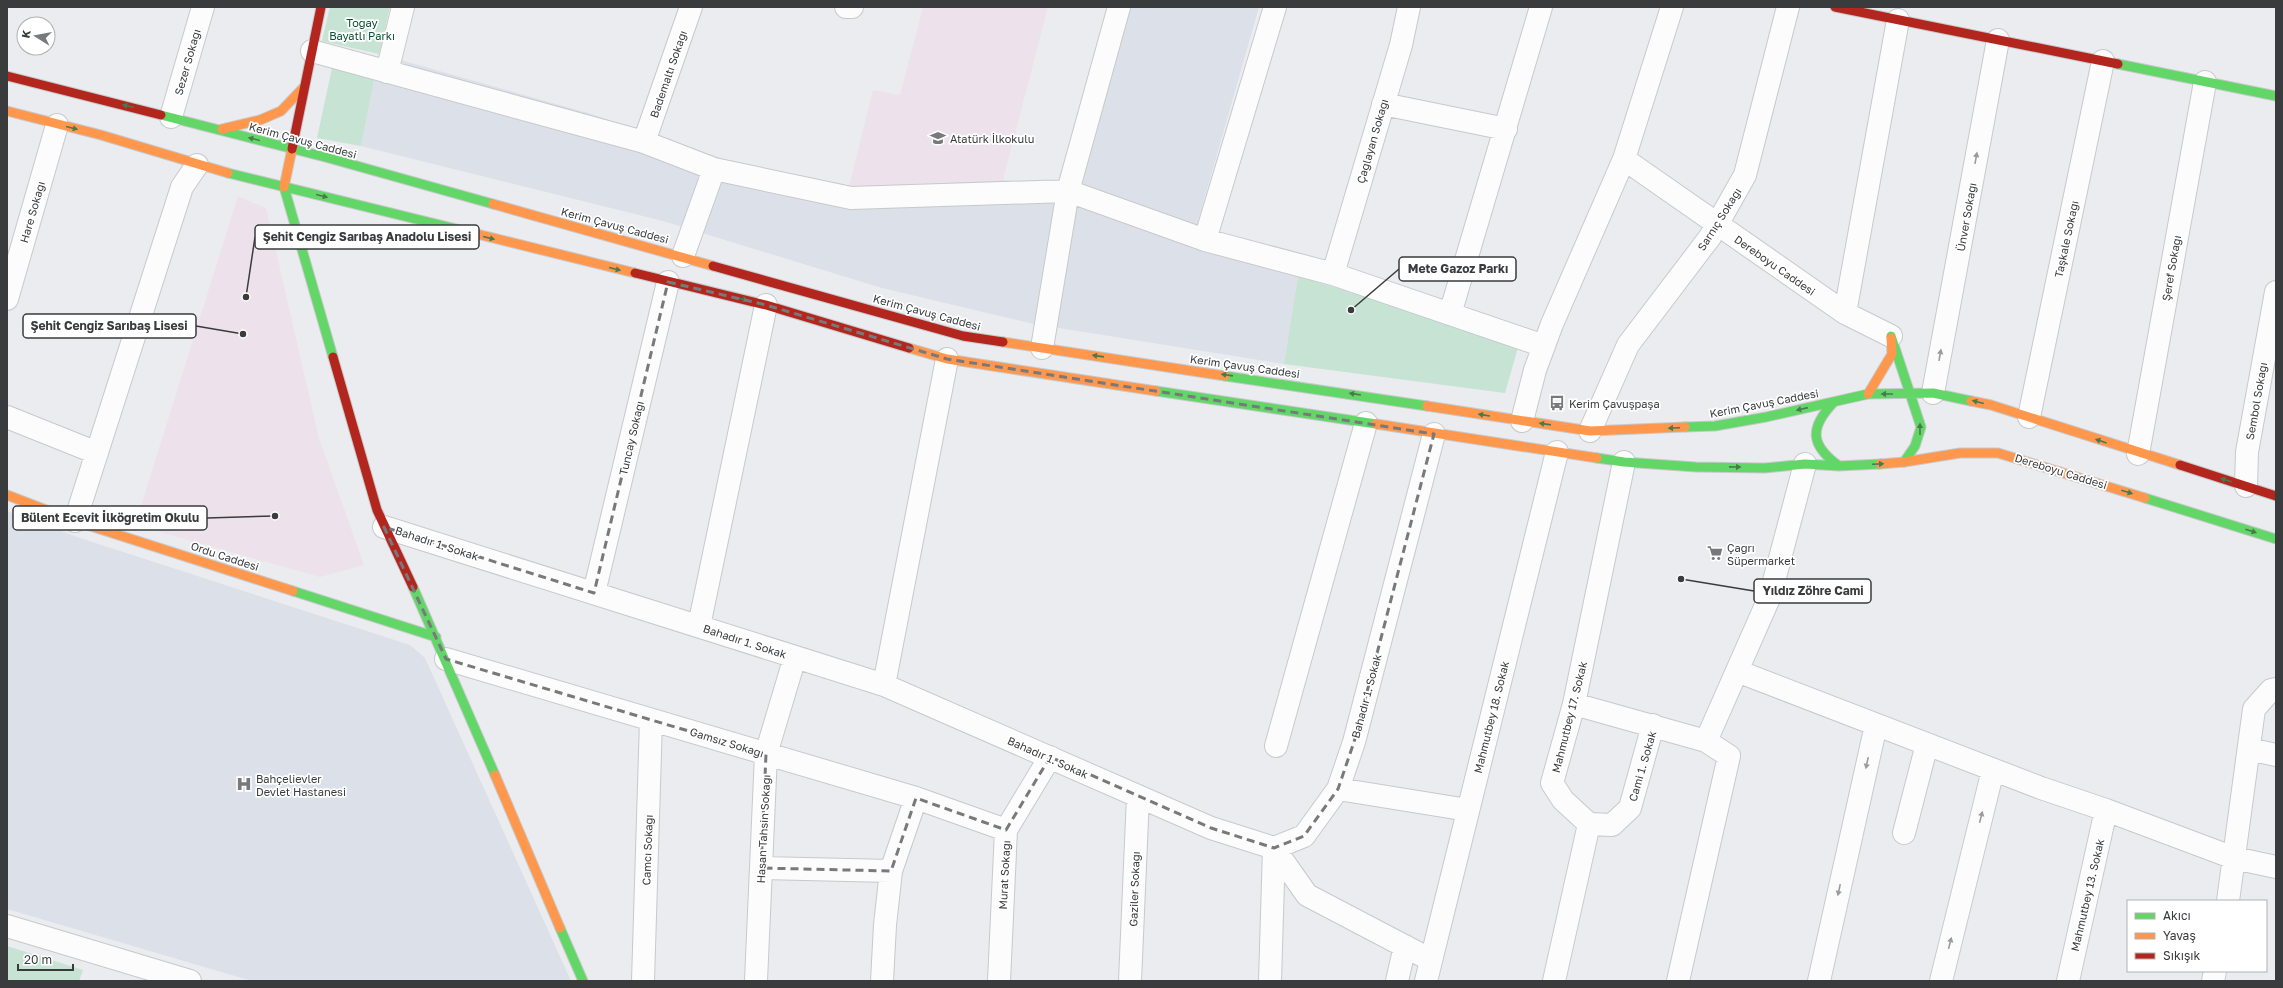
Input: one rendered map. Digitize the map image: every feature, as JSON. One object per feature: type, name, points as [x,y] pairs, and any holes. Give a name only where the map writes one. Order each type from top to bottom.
[{"type":"main road","points":[[321,7],[284,187],[377,510],[446,658],[583,981]]},
{"type":"main road","points":[[1835,7],[2276,96]]},
{"type":"main road","name":"Kerim Çavuş Caddesi","points":[[7,76],[292,149],[683,256],[963,336],[1590,431],[1715,426],[1868,394],[1934,393]]},
{"type":"main road","points":[[217,130],[260,120],[282,111],[304,87]]},
{"type":"main road","points":[[7,111],[101,135],[197,165],[766,305],[947,359],[1624,462],[1696,467],[1765,468],[1805,464],[1839,466]]},
{"type":"main road","points":[[1892,336],[1921,427],[1920,438],[1904,462]]},
{"type":"main road","points":[[1868,394],[1892,354],[1892,336]]},
{"type":"main road","points":[[1934,393],[1958,397],[2029,417],[2138,454],[2276,496]]},
{"type":"main road","points":[[1834,402],[1818,419],[1815,440],[1819,450],[1839,466]]},
{"type":"main road","name":"Dereboyu Caddesi","points":[[1839,466],[1904,462],[1960,453],[1998,453],[2035,462],[2276,539]]},
{"type":"main road","name":"Ordu Caddesi","points":[[7,495],[75,521],[436,637]]},
{"type":"street","name":"Sezer Sokağı","points":[[171,117],[203,7]]},
{"type":"street","points":[[387,72],[403,7]]},
{"type":"street","name":"Bademaltı Sokağı","points":[[644,142],[691,7]]},
{"type":"street","points":[[846,7],[852,7]]},
{"type":"street","points":[[1042,348],[1068,191],[1119,7]]},
{"type":"street","points":[[1205,240],[1275,7]]},
{"type":"street","name":"Çağlayan Sokağı","points":[[1333,274],[1401,45],[1409,7]]},
{"type":"street","points":[[1450,314],[1542,7]]},
{"type":"street","points":[[1522,421],[1552,324],[1624,159],[1672,7]]},
{"type":"street","name":"Sarnıç Sokağı","points":[[1590,431],[1628,345],[1710,237],[1745,175],[1788,7]]},
{"type":"street","points":[[1844,313],[1898,20]]},
{"type":"street","name":"Ünver Sokağı","points":[[1934,393],[1998,40]]},
{"type":"street","points":[[312,51],[644,142],[714,169],[851,198],[1068,191],[1205,240],[1333,274],[1544,346]]},
{"type":"street","name":"Taşkale Sokağı","points":[[2029,417],[2103,61]]},
{"type":"street","name":"Şeref Sokağı","points":[[2138,454],[2205,82]]},
{"type":"street","points":[[1383,104],[1506,129]]},
{"type":"street","name":"Hare Sokağı","points":[[7,299],[57,125]]},
{"type":"street","name":"Dereboyu Caddesi","points":[[1624,159],[1844,313],[1892,336]]},
{"type":"street","points":[[75,521],[182,187],[197,165]]},
{"type":"street","points":[[683,256],[714,169]]},
{"type":"street","name":"Tuncay Sokağı","points":[[594,593],[668,282]]},
{"type":"street","name":"Sembol Sokağı","points":[[2246,486],[2247,452],[2276,292]]},
{"type":"street","points":[[699,626],[766,305]]},
{"type":"street","points":[[884,685],[947,359]]},
{"type":"street","points":[[7,417],[97,453]]},
{"type":"street","points":[[1276,746],[1366,423]]},
{"type":"street","name":"Bahadır 1. Sokak","points":[[384,527],[884,685],[1211,828],[1274,848],[1304,836],[1338,789],[1354,742],[1434,434]]},
{"type":"street","name":"Mahmutbey 18. Sokak","points":[[1426,981],[1557,452]]},
{"type":"street","name":"Mahmutbey 17. Sokak","points":[[1589,824],[1563,800],[1552,784],[1574,704],[1624,462]]},
{"type":"street","points":[[1706,741],[1770,596],[1805,464]]},
{"type":"street","name":"Hasan Tahsin Sokağı","points":[[756,981],[766,754],[795,657]]},
{"type":"street","name":"Gamsız Sokağı","points":[[446,658],[916,798],[1006,830]]},
{"type":"street","points":[[1737,671],[1993,770],[2234,858],[2276,867]]},
{"type":"street","points":[[2228,900],[2254,709],[2271,690],[2276,689]]},
{"type":"street","points":[[1574,704],[1706,741],[1729,756],[1678,981]]},
{"type":"street","name":"Camcı Sokağı","points":[[643,981],[651,720]]},
{"type":"street","name":"Cami 1. Sokak","points":[[1589,824],[1612,825],[1630,808],[1653,725]]},
{"type":"street","points":[[1819,981],[1876,725]]},
{"type":"street","points":[[1904,833],[1927,744]]},
{"type":"street","points":[[2249,749],[2276,755]]},
{"type":"street","name":"Murat Sokağı","points":[[999,981],[1006,830],[1050,758]]},
{"type":"street","points":[[1941,981],[1993,770]]},
{"type":"street","points":[[1338,789],[1468,810]]},
{"type":"street","name":"Gaziler Sokağı","points":[[1130,981],[1138,796]]},
{"type":"street","points":[[882,981],[885,925],[891,871],[916,798]]},
{"type":"street","name":"Mahmutbey 13. Sokak","points":[[2068,981],[2106,810]]},
{"type":"street","points":[[1554,981],[1589,824]]},
{"type":"street","points":[[1274,848],[1308,895],[1431,960]]},
{"type":"street","points":[[1270,981],[1274,848]]},
{"type":"street","points":[[761,868],[891,871]]},
{"type":"street","points":[[7,926],[190,981]]},
{"type":"street","points":[[1397,981],[1405,946]]},
{"type":"highlighted area","points":[[668,282],[766,305],[947,359],[1434,434],[1354,742],[1338,789],[1304,836],[1274,848],[1211,828],[1050,757],[1006,830],[916,798],[891,871],[761,868],[766,754],[446,659],[384,527],[594,593]]},
{"type":"shaded area","name":"Atatürk İlkokulu","points":[[923,7],[1048,7],[1003,180],[849,187],[873,90],[900,95]]},
{"type":"shaded area","points":[[1110,7],[1259,7],[1198,221],[1196,248],[1298,276],[1284,364],[1034,324],[882,288],[663,221],[361,146],[379,54],[588,113],[738,164],[849,187],[1003,180],[1061,187]]},
{"type":"shaded area","points":[[238,196],[266,208],[319,438],[364,565],[320,577],[135,525]]},
{"type":"shaded area","name":"Bahçelievler Devlet Hastanesi","points":[[7,511],[83,539],[410,645],[425,658],[571,981],[252,981],[7,909]]},
{"type":"green space","name":"Togay Bayatlı Parkı","points":[[330,7],[390,7],[379,54],[322,41]]},
{"type":"green space","points":[[332,68],[374,80],[361,146],[317,138]]},
{"type":"green space","points":[[1298,276],[1519,344],[1505,393],[1284,364]]},
{"type":"green space","points":[[7,946],[83,970],[79,981],[7,981]]},
{"type":"traffic: fast","points":[[2118,64],[2276,96]]},
{"type":"traffic: fast","points":[[161,115],[325,157],[493,204]]},
{"type":"traffic: fast","points":[[228,173],[473,233]]},
{"type":"traffic: fast","points":[[284,187],[333,357]]},
{"type":"traffic: fast","points":[[1891,336],[1921,427],[1915,446],[1904,462]]},
{"type":"traffic: fast","points":[[1225,376],[1427,406]]},
{"type":"traffic: fast","points":[[1156,391],[1376,424]]},
{"type":"traffic: fast","points":[[1685,427],[1715,426],[1766,417],[1868,394],[1933,393],[1971,401]]},
{"type":"traffic: fast","points":[[1834,402],[1820,420],[1816,436],[1822,451],[1839,466]]},
{"type":"traffic: fast","points":[[1597,458],[1624,462],[1696,467],[1765,468],[1805,464],[1839,466],[1880,464]]},
{"type":"traffic: fast","points":[[2145,498],[2276,539]]},
{"type":"traffic: fast","points":[[413,587],[495,775]]},
{"type":"traffic: fast","points":[[293,591],[436,637]]},
{"type":"traffic: fast","points":[[560,928],[583,981]]},
{"type":"traffic: slow","points":[[222,129],[260,120],[281,111],[304,87]]},
{"type":"traffic: slow","points":[[7,111],[101,135],[228,173]]},
{"type":"traffic: slow","points":[[284,187],[292,149]]},
{"type":"traffic: slow","points":[[493,204],[713,266]]},
{"type":"traffic: slow","points":[[473,233],[635,273]]},
{"type":"traffic: slow","points":[[1868,394],[1892,354],[1891,338]]},
{"type":"traffic: slow","points":[[1003,342],[1225,376]]},
{"type":"traffic: slow","points":[[909,348],[947,359],[1156,391]]},
{"type":"traffic: slow","points":[[1971,401],[1991,405],[2180,465]]},
{"type":"traffic: slow","points":[[1427,406],[1590,431],[1685,427]]},
{"type":"traffic: slow","points":[[1376,424],[1597,458]]},
{"type":"traffic: slow","points":[[1880,464],[1904,462],[1960,453],[1998,453],[2145,498]]},
{"type":"traffic: slow","points":[[7,495],[75,521],[293,591]]},
{"type":"traffic: slow","points":[[495,775],[560,928]]},
{"type":"traffic: jam","points":[[292,149],[321,7]]},
{"type":"traffic: jam","points":[[1835,7],[2118,64]]},
{"type":"traffic: jam","points":[[7,76],[161,115]]},
{"type":"traffic: jam","points":[[713,266],[963,336],[1003,342]]},
{"type":"traffic: jam","points":[[635,273],[766,305],[909,348]]},
{"type":"traffic: jam","points":[[333,357],[377,510],[413,587]]},
{"type":"traffic: jam","points":[[2180,465],[2276,496]]},
{"type":"place","name":"Atatürk İlkokulu","points":[[938,138]]},
{"type":"place","name":"Şehit Cengiz Sarıbaş Anadolu Lisesi","points":[[246,297]]},
{"type":"place","name":"Mete Gazoz Parkı","points":[[1351,310]]},
{"type":"place","name":"Şehit Cengiz Sarıbaş Lisesi","points":[[243,334]]},
{"type":"place","name":"Kerim Çavuşpaşa","points":[[1557,403]]},
{"type":"place","name":"Bülent Ecevit İlköğretim Okulu","points":[[275,516]]},
{"type":"place","name":"Çağrı Süpermarket","points":[[1715,553]]},
{"type":"place","name":"Yıldız Zöhre Cami","points":[[1681,579]]},
{"type":"place","name":"Bahçelievler Devlet Hastanesi","points":[[244,784]]}]
